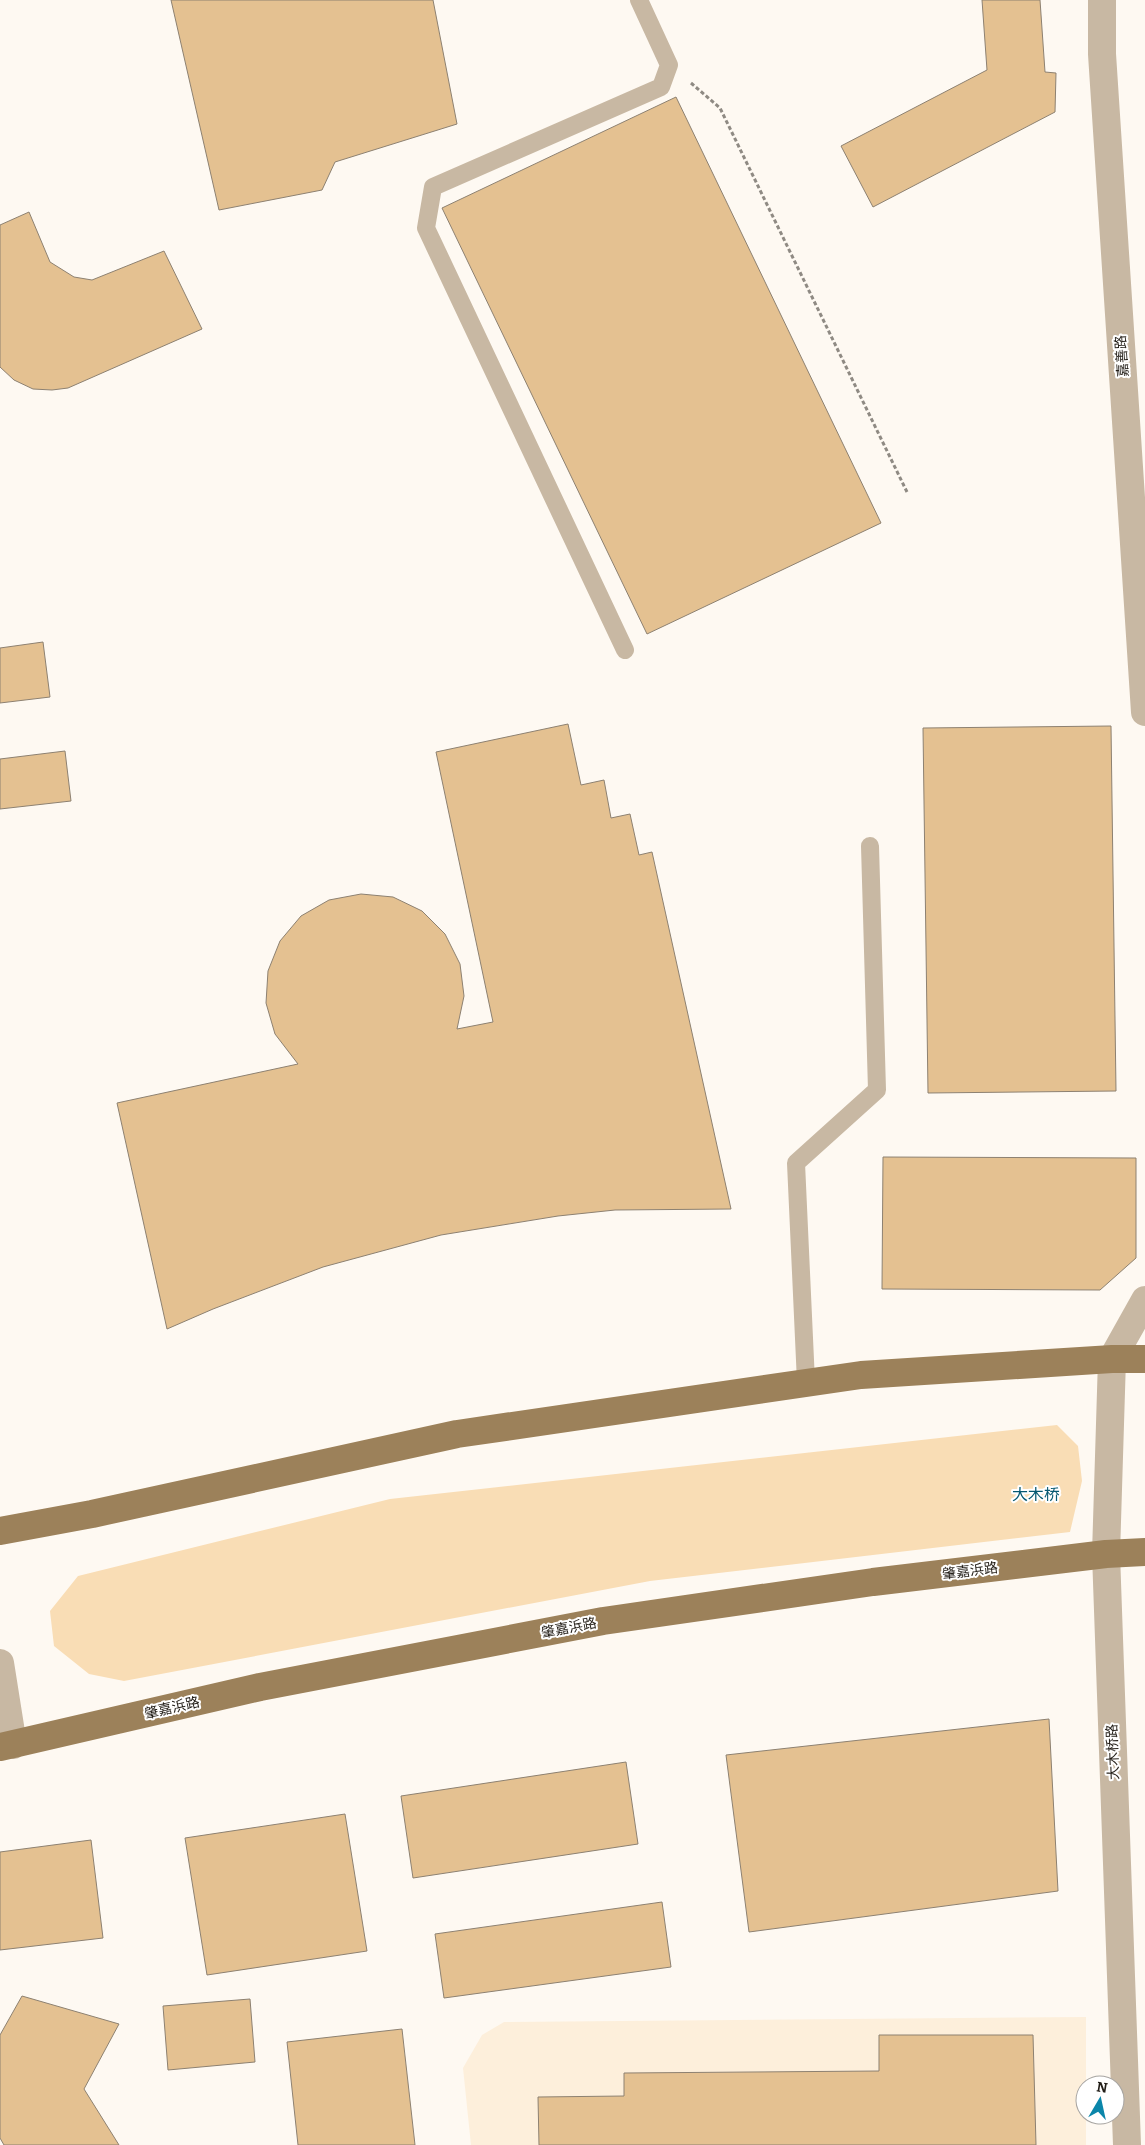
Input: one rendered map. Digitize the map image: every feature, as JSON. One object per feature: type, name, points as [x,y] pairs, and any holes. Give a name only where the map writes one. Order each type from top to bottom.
[{"type":"main road","points":[[0,1531],[92,1514],[457,1434],[861,1375],[1112,1359],[1145,1359]]},
{"type":"main road","name":"肇嘉浜路","points":[[6,1746],[260,1687],[603,1621],[872,1582],[1106,1554],[1145,1552]]},
{"type":"street","name":"嘉善路","points":[[1102,0],[1102,54],[1145,712]]},
{"type":"street","points":[[1112,1359],[1145,1300]]},
{"type":"street","name":"大木桥路","points":[[1112,1359],[1106,1554],[1127,2145]]},
{"type":"street","points":[[0,1664],[6,1746]]},
{"type":"lane","points":[[625,650],[426,228],[433,187],[661,87],[669,65],[639,0]]},
{"type":"lane","points":[[806,1382],[796,1164],[877,1090],[870,846]]},
{"type":"path","points":[[669,65],[720,108],[907,492]]},
{"type":"shaded area","points":[[1057,1425],[1078,1446],[1082,1481],[1070,1532],[650,1581],[124,1681],[89,1674],[54,1646],[50,1611],[78,1576],[390,1499]]},
{"type":"shaded area","points":[[1086,2017],[1086,2075],[1075,2075],[1075,2125],[1086,2125],[1086,2145],[471,2145],[463,2068],[482,2035],[504,2022]]},
{"type":"building","points":[[171,0],[433,0],[457,124],[335,162],[322,190],[219,210]]},
{"type":"building","points":[[982,0],[1040,0],[1045,72],[1056,73],[1055,112],[873,207],[841,146],[987,70]]},
{"type":"building","points":[[676,97],[881,523],[647,634],[442,208]]},
{"type":"building","points":[[29,212],[50,262],[74,277],[92,280],[164,251],[202,329],[68,388],[52,390],[33,389],[14,380],[0,367],[0,225]]},
{"type":"building","points":[[43,642],[50,697],[0,703],[0,648]]},
{"type":"building","points":[[568,724],[581,785],[604,780],[611,818],[630,814],[639,855],[652,852],[731,1209],[615,1210],[558,1216],[441,1235],[323,1267],[213,1309],[167,1329],[117,1103],[298,1064],[275,1034],[266,1003],[268,971],[280,941],[301,916],[329,900],[361,894],[393,897],[422,911],[445,934],[460,964],[464,996],[457,1029],[493,1022],[436,752]]},
{"type":"building","points":[[1111,726],[1116,1091],[928,1093],[923,728]]},
{"type":"building","points":[[65,751],[71,801],[0,809],[0,759]]},
{"type":"building","points":[[883,1157],[1136,1158],[1136,1258],[1100,1290],[882,1289]]},
{"type":"building","points":[[1049,1719],[1058,1891],[749,1932],[726,1755]]},
{"type":"building","points":[[626,1762],[638,1844],[413,1878],[401,1796]]},
{"type":"building","points":[[345,1814],[367,1951],[207,1975],[185,1838]]},
{"type":"building","points":[[91,1840],[103,1938],[0,1950],[0,1852]]},
{"type":"building","points":[[662,1902],[671,1967],[444,1998],[435,1934]]},
{"type":"building","points":[[22,1996],[119,2024],[84,2089],[119,2145],[4,2145],[0,2138],[0,2035]]},
{"type":"building","points":[[250,1999],[255,2062],[168,2070],[163,2006]]},
{"type":"building","points":[[402,2029],[415,2145],[298,2145],[287,2042]]},
{"type":"building","points":[[879,2035],[1033,2035],[1036,2145],[539,2145],[538,2097],[624,2096],[624,2073],[879,2071]]},
{"type":"district","name":"大木桥","points":[[1036,1494]]}]
